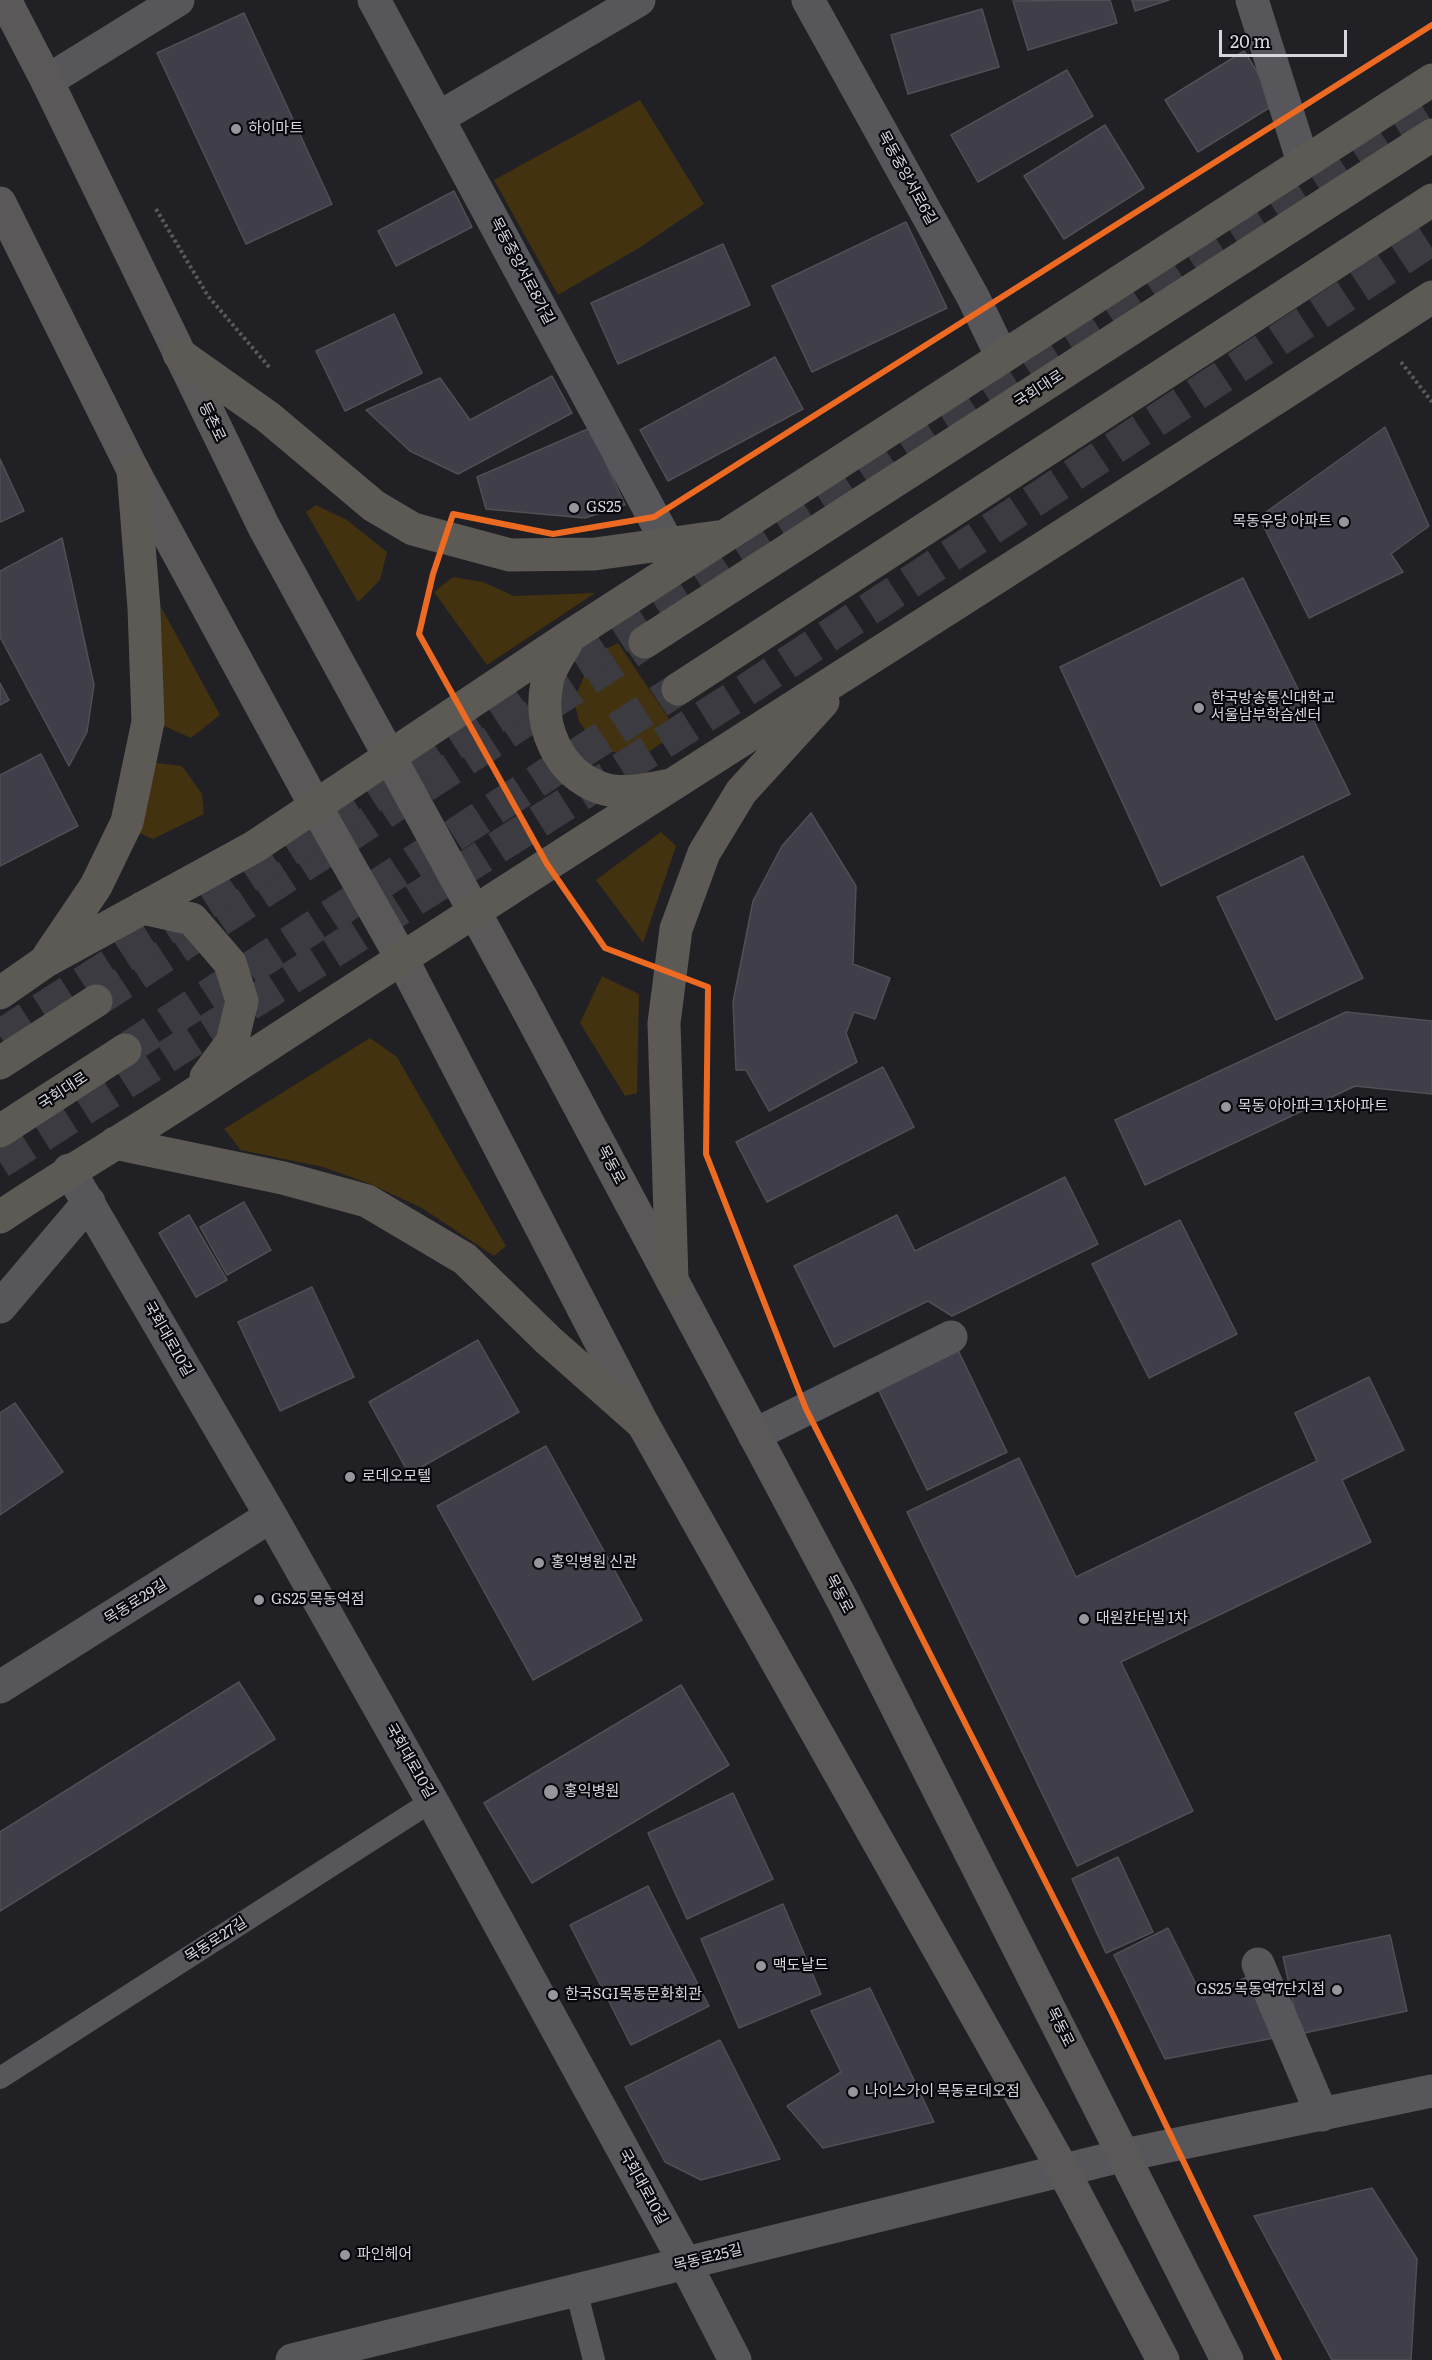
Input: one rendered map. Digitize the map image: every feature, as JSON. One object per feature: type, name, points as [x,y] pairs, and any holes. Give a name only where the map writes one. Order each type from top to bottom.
[{"type":"main road","name":"등촌로","points":[[5,0],[47,81],[264,527],[433,838]]},
{"type":"main road","points":[[1,990],[46,961],[254,847],[570,636],[1432,80]]},
{"type":"main road","name":"국회대로","points":[[645,642],[1432,135]]},
{"type":"main road","points":[[678,689],[1432,200]]},
{"type":"main road","points":[[0,203],[133,470],[316,807],[401,957],[643,1424],[1063,2170],[1163,2360]]},
{"type":"main road","points":[[0,1217],[69,1170],[192,1095],[474,910],[673,785],[1432,297]]},
{"type":"main road","points":[[179,354],[268,417],[374,506],[413,529],[510,555],[595,554],[724,537]]},
{"type":"main road","points":[[46,961],[96,886],[127,822],[148,722],[144,608],[133,470]]},
{"type":"main road","points":[[570,636],[547,681],[544,718],[554,749],[572,771],[601,788],[629,792],[673,785]]},
{"type":"main road","points":[[672,1280],[664,1023],[676,929],[704,853],[741,792],[853,668]]},
{"type":"main road","name":"목동로","points":[[433,838],[474,910],[843,1601],[1227,2360]]},
{"type":"main road","points":[[142,908],[192,919],[230,963],[242,1001],[232,1042],[192,1095]]},
{"type":"main road","points":[[0,1063],[96,1001]]},
{"type":"main road","name":"국회대로","points":[[0,1131],[125,1050]]},
{"type":"main road","points":[[115,1143],[283,1178],[367,1201],[465,1259],[548,1340],[643,1424]]},
{"type":"street","points":[[47,81],[178,0]]},
{"type":"street","name":"목동중앙서로8가길","points":[[374,0],[668,544]]},
{"type":"street","points":[[438,118],[639,0]]},
{"type":"street","name":"목동중앙서로6길","points":[[808,0],[974,297],[1002,357]]},
{"type":"street","points":[[1252,0],[1303,162]]},
{"type":"street","name":"국회대로10길","points":[[69,1170],[271,1516],[432,1801],[685,2263],[735,2360]]},
{"type":"street","points":[[0,1307],[39,1264],[89,1202]]},
{"type":"street","points":[[754,1435],[951,1337]]},
{"type":"street","name":"목동로29길","points":[[0,1687],[271,1516]]},
{"type":"street","points":[[1258,1964],[1322,2115]]},
{"type":"street","name":"목동로25길","points":[[292,2360],[1125,2155],[1432,2091]]},
{"type":"lane","name":"목동로27길","points":[[0,2078],[432,1801]]},
{"type":"lane","points":[[576,2290],[594,2360]]},
{"type":"path","points":[[155,207],[208,296],[276,374]]},
{"type":"path","points":[[1377,333],[1432,402]]},
{"type":"shaded area","points":[[640,100],[704,204],[639,248],[558,295],[494,180]]},
{"type":"shaded area","points":[[316,505],[347,520],[387,552],[380,580],[358,602],[306,512]]},
{"type":"shaded area","points":[[453,577],[483,582],[514,596],[595,593],[487,665],[434,592]]},
{"type":"shaded area","points":[[161,607],[220,715],[191,738],[162,725]]},
{"type":"shaded area","points":[[618,643],[678,732],[647,753],[611,752],[594,745],[579,721],[574,701],[592,656]]},
{"type":"shaded area","points":[[156,763],[182,766],[202,794],[204,814],[153,839],[139,833]]},
{"type":"shaded area","points":[[661,832],[676,846],[643,943],[596,880]]},
{"type":"shaded area","points":[[602,976],[639,994],[637,1093],[625,1096],[580,1023]]},
{"type":"shaded area","points":[[370,1038],[397,1057],[506,1246],[494,1256],[422,1208],[368,1183],[323,1167],[241,1150],[224,1129]]},
{"type":"building","points":[[1110,0],[1117,23],[1028,50],[1013,1]]},
{"type":"building","points":[[1132,0],[1169,0],[1135,11]]},
{"type":"building","points":[[982,9],[999,67],[908,94],[891,35]]},
{"type":"building","points":[[244,13],[332,204],[246,244],[157,53]]},
{"type":"building","points":[[1244,51],[1277,103],[1198,152],[1165,100]]},
{"type":"building","points":[[1067,70],[1093,116],[978,182],[951,135]]},
{"type":"building","points":[[1105,125],[1144,188],[1064,239],[1024,176]]},
{"type":"building","points":[[454,191],[472,227],[396,266],[378,231]]},
{"type":"building","points":[[906,222],[947,308],[812,372],[772,286]]},
{"type":"building","points":[[723,244],[750,305],[618,364],[591,303]]},
{"type":"building","points":[[394,314],[422,373],[345,411],[316,351]]},
{"type":"building","points":[[775,357],[803,409],[668,481],[640,430]]},
{"type":"building","points":[[552,376],[572,413],[458,474],[410,451],[366,410],[440,378],[470,420]]},
{"type":"building","name":"목동우당 아파트","points":[[1385,427],[1429,526],[1391,554],[1403,572],[1309,618],[1259,517]]},
{"type":"building","points":[[590,428],[625,505],[585,518],[486,509],[477,477]]},
{"type":"building","points":[[0,459],[24,511],[0,522]]},
{"type":"building","points":[[62,538],[94,685],[87,732],[69,766],[0,637],[0,571]]},
{"type":"building","points":[[1243,578],[1350,794],[1161,886],[1060,667]]},
{"type":"building","points":[[0,683],[9,700],[0,705]]},
{"type":"building","points":[[41,754],[78,826],[0,866],[0,775]]},
{"type":"building","points":[[811,813],[856,886],[853,964],[890,978],[875,1019],[854,1012],[846,1033],[857,1062],[769,1111],[746,1070],[736,1070],[733,1002],[753,901],[782,846]]},
{"type":"building","points":[[1303,856],[1363,978],[1276,1020],[1217,897]]},
{"type":"building","name":"목동 아아파크 1차아파트","points":[[1346,1012],[1432,1021],[1432,1094],[1355,1086],[1145,1185],[1115,1120]]},
{"type":"building","points":[[883,1067],[914,1127],[767,1202],[736,1142]]},
{"type":"building","points":[[1065,1177],[1098,1244],[952,1316],[928,1301],[834,1347],[794,1266],[897,1215],[915,1251]]},
{"type":"building","points":[[244,1202],[271,1250],[227,1275],[200,1227]]},
{"type":"building","points":[[189,1215],[227,1280],[196,1297],[159,1233]]},
{"type":"building","points":[[1180,1220],[1237,1334],[1149,1378],[1092,1264]]},
{"type":"building","points":[[312,1287],[354,1377],[280,1411],[238,1322]]},
{"type":"building","points":[[478,1340],[519,1412],[409,1474],[369,1402]]},
{"type":"building","points":[[957,1348],[1007,1452],[927,1490],[877,1387]]},
{"type":"building","name":"대원칸타빌 1차","points":[[1369,1377],[1404,1450],[1342,1480],[1371,1542],[1121,1662],[1193,1811],[1077,1866],[907,1512],[1019,1458],[1076,1577],[1317,1461],[1295,1413]]},
{"type":"building","points":[[15,1403],[63,1472],[0,1515],[0,1413]]},
{"type":"building","name":"홍익병원 신관","points":[[546,1446],[642,1620],[533,1680],[437,1506]]},
{"type":"building","points":[[239,1682],[275,1739],[0,1911],[0,1832]]},
{"type":"building","points":[[681,1685],[729,1765],[532,1883],[484,1803]]},
{"type":"building","points":[[733,1793],[773,1879],[687,1919],[648,1833]]},
{"type":"building","points":[[1118,1857],[1153,1932],[1106,1953],[1072,1879]]},
{"type":"building","points":[[648,1886],[709,2006],[631,2045],[570,1925]]},
{"type":"building","name":"맥도날드","points":[[783,1904],[821,1994],[739,2028],[701,1939]]},
{"type":"building","points":[[1168,1928],[1203,1998],[1249,1976],[1279,2037],[1165,2059],[1114,1955]]},
{"type":"building","points":[[1390,1935],[1407,2011],[1300,2034],[1283,1957]]},
{"type":"building","points":[[870,1988],[934,2122],[823,2148],[787,2106],[841,2072],[811,2011]]},
{"type":"building","points":[[720,2040],[780,2159],[701,2180],[665,2162],[625,2087]]},
{"type":"building","points":[[1372,2188],[1417,2259],[1411,2360],[1332,2360],[1254,2216]]},
{"type":"tunnel","points":[[0,1036],[1432,115]]},
{"type":"tunnel","points":[[0,1162],[743,692],[1432,239]]},
{"type":"tunnel","points":[[96,1001],[645,642]]},
{"type":"tunnel","points":[[125,1050],[678,689]]},
{"type":"cycle path","points":[[1279,2360],[1113,2015],[806,1409],[706,1154],[708,987],[605,948],[547,864],[419,634],[433,574],[453,514],[553,534],[654,517],[1432,25]]},
{"type":"place","name":"하이마트","points":[[236,129]]},
{"type":"place","name":"GS25","points":[[574,508]]},
{"type":"place","name":"목동우당 아파트","points":[[1344,522]]},
{"type":"place","name":"한국방송통신대학교 서울남부학습센터","points":[[1199,708]]},
{"type":"place","name":"목동 아아파크 1차아파트","points":[[1226,1107]]},
{"type":"place","name":"로데오모텔","points":[[350,1477]]},
{"type":"place","name":"홍익병원 신관","points":[[539,1563]]},
{"type":"place","name":"GS25 목동역점","points":[[259,1600]]},
{"type":"place","name":"대원칸타빌 1차","points":[[1084,1619]]},
{"type":"place","name":"홍익병원","points":[[551,1792]]},
{"type":"place","name":"맥도날드","points":[[761,1966]]},
{"type":"place","name":"GS25 목동역7단지점","points":[[1337,1990]]},
{"type":"place","name":"한국SGI목동문화회관","points":[[553,1995]]},
{"type":"place","name":"나이스가이 목동로데오점","points":[[853,2092]]},
{"type":"place","name":"파인헤어","points":[[345,2255]]}]
